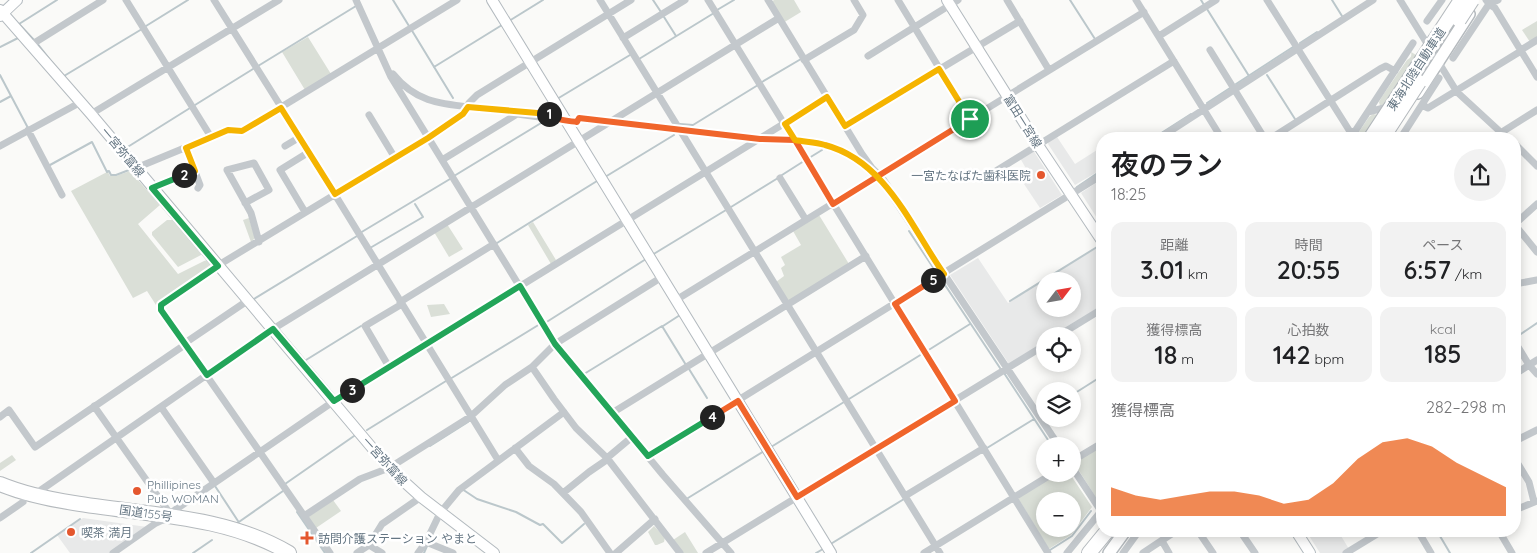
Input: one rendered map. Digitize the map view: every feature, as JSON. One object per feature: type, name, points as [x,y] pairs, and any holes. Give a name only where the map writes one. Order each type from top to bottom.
[{"type":"highway","name":"東海北陸自動車道","points":[[1374,132],[1452,1]]},
{"type":"highway","name":"東海北陸自動車道","points":[[1387,132],[1481,2]]},
{"type":"highway","name":"国道155号","points":[[0,484],[29,499],[170,516],[224,526],[259,539],[288,553]]},
{"type":"highway","name":"国道155号","points":[[0,493],[222,535],[269,553]]},
{"type":"highway","points":[[1090,553],[1102,537]]},
{"type":"highway","points":[[1102,553],[1114,537]]},
{"type":"main road","points":[[1,13],[17,0]]},
{"type":"main road","points":[[492,0],[831,553]]},
{"type":"main road","points":[[1363,132],[1384,108],[1452,1]]},
{"type":"main road","name":"富田一宮線","points":[[952,2],[976,46],[1007,96],[1096,232]]},
{"type":"main road","points":[[1394,132],[1418,102],[1438,61],[1481,2]]},
{"type":"main road","name":"一宮弥富線","points":[[1,13],[81,102],[389,468],[440,513],[494,553]]},
{"type":"main road","points":[[1081,553],[1096,534]]},
{"type":"main road","points":[[1109,553],[1121,537]]},
{"type":"main road","points":[[1300,537],[1310,553]]},
{"type":"street","points":[[31,45],[103,0]]},
{"type":"street","points":[[126,0],[211,137]]},
{"type":"street","points":[[214,0],[498,460]]},
{"type":"street","points":[[91,114],[279,0]]},
{"type":"street","points":[[358,0],[390,77],[555,344],[731,553]]},
{"type":"street","points":[[136,168],[228,130],[242,131],[456,0]]},
{"type":"street","points":[[600,0],[940,553]]},
{"type":"street","points":[[330,553],[161,310],[161,305],[218,266],[428,138],[463,114],[469,103],[477,95],[631,0]]},
{"type":"street","points":[[623,38],[685,0]]},
{"type":"street","points":[[708,0],[1048,553]]},
{"type":"street","points":[[769,0],[804,60],[877,176]]},
{"type":"street","points":[[804,60],[854,30],[863,15],[854,0]]},
{"type":"street","points":[[898,0],[970,119]]},
{"type":"street","points":[[1007,0],[1049,70]]},
{"type":"street","points":[[1136,0],[1218,132]]},
{"type":"street","points":[[1159,36],[1216,0]]},
{"type":"street","points":[[1267,0],[1349,130],[1353,132]]},
{"type":"street","points":[[1169,132],[1373,0]]},
{"type":"street","points":[[1400,0],[1456,92],[1501,132],[1537,110]]},
{"type":"street","points":[[1481,2],[1498,0]]},
{"type":"street","points":[[1427,21],[1452,1]]},
{"type":"street","points":[[868,56],[915,28],[952,2]]},
{"type":"street","points":[[1481,2],[1495,8],[1537,77]]},
{"type":"street","points":[[1452,58],[1481,2]]},
{"type":"street","points":[[676,300],[1144,12]]},
{"type":"street","points":[[0,518],[273,329],[779,18]]},
{"type":"street","points":[[845,126],[1020,21]]},
{"type":"street","points":[[1418,102],[1428,108],[1537,40]]},
{"type":"street","points":[[1361,132],[1368,112],[1413,43]]},
{"type":"street","points":[[378,48],[392,72],[404,86],[432,102],[554,115],[555,118],[577,122],[579,118],[680,132]]},
{"type":"street","points":[[1210,50],[1261,132]]},
{"type":"street","points":[[983,179],[1174,61]]},
{"type":"street","points":[[1281,132],[1386,66],[1395,71]]},
{"type":"street","points":[[1404,132],[1416,114],[1418,102],[1439,78]]},
{"type":"street","points":[[113,553],[156,523],[170,516],[175,510],[334,401],[827,97]]},
{"type":"street","points":[[0,146],[81,102]]},
{"type":"street","points":[[1368,112],[1384,108]]},
{"type":"street","points":[[442,160],[517,114],[564,119]]},
{"type":"street","points":[[368,115],[395,158]]},
{"type":"street","points":[[28,130],[62,195]]},
{"type":"street","points":[[649,130],[795,140],[820,144],[839,150],[860,161],[882,182],[902,208],[1006,369],[1053,437]]},
{"type":"street","points":[[285,146],[300,137]]},
{"type":"street","points":[[186,148],[200,185],[198,188]]},
{"type":"street","points":[[1521,150],[1537,166]]},
{"type":"street","points":[[305,212],[280,170],[309,152]]},
{"type":"street","points":[[245,203],[269,190],[254,163],[227,170],[245,203],[251,213],[259,242]]},
{"type":"street","points":[[152,188],[195,171]]},
{"type":"street","points":[[780,178],[806,220]]},
{"type":"street","points":[[648,456],[1096,179]]},
{"type":"street","points":[[1521,219],[1537,204]]},
{"type":"street","points":[[1521,232],[1537,252]]},
{"type":"street","points":[[389,367],[365,326],[494,244]]},
{"type":"street","points":[[612,413],[866,256]]},
{"type":"street","points":[[304,516],[360,478],[389,468],[470,417],[505,385],[532,367],[555,344],[662,277]]},
{"type":"street","points":[[1521,283],[1537,280]]},
{"type":"street","points":[[0,417],[9,410],[34,447],[247,301]]},
{"type":"street","points":[[1072,327],[1096,312]]},
{"type":"street","points":[[706,553],[1036,351]]},
{"type":"street","points":[[1521,352],[1537,374]]},
{"type":"street","points":[[1521,370],[1537,360]]},
{"type":"street","points":[[532,367],[576,428],[607,458],[680,553]]},
{"type":"street","points":[[94,406],[170,516]]},
{"type":"street","points":[[162,407],[214,483]]},
{"type":"street","points":[[418,553],[426,542],[440,513],[458,490],[564,412]]},
{"type":"street","points":[[1521,438],[1537,430]]},
{"type":"street","points":[[563,493],[605,461],[632,437]]},
{"type":"street","points":[[1081,456],[1096,447]]},
{"type":"street","points":[[515,448],[529,466],[554,484],[581,512],[610,553]]},
{"type":"street","points":[[905,496],[984,448]]},
{"type":"street","points":[[1521,469],[1529,482],[1536,501],[1521,507]]},
{"type":"street","points":[[1081,480],[1096,502]]},
{"type":"street","points":[[924,553],[1040,482]]},
{"type":"street","points":[[357,553],[369,545],[382,524],[421,497]]},
{"type":"street","points":[[1067,553],[1096,515]]},
{"type":"street","points":[[616,553],[655,519]]},
{"type":"street","points":[[1123,553],[1135,537]]},
{"type":"street","points":[[1143,553],[1168,537]]},
{"type":"street","points":[[1202,537],[1213,553]]},
{"type":"street","points":[[1244,537],[1255,553]]},
{"type":"street","points":[[1346,553],[1372,537]]},
{"type":"street","points":[[1422,537],[1431,553]]},
{"type":"street","points":[[1503,537],[1512,553]]},
{"type":"street","points":[[1162,541],[1169,553]]},
{"type":"street","points":[[426,542],[453,553]]},
{"type":"street","points":[[369,545],[382,553]]},
{"type":"shaded area","points":[[774,0],[794,0],[801,12],[783,23],[771,2]]},
{"type":"shaded area","points":[[1537,21],[1537,38],[1530,42],[1522,30]]},
{"type":"shaded area","points":[[308,37],[331,74],[305,90],[282,52]]},
{"type":"shaded area","points":[[1411,52],[1418,56],[1385,107],[1380,106],[1381,98],[1411,57]]},
{"type":"shaded area","points":[[1373,114],[1379,115],[1376,116],[1366,132],[1359,132]]},
{"type":"shaded area","points":[[1057,137],[1075,164],[1096,151],[1096,173],[1075,185],[1048,144],[1049,141]]},
{"type":"shaded area","points":[[1033,150],[1062,195],[1040,208],[1024,184],[1032,179],[1020,158]]},
{"type":"shaded area","points":[[130,171],[160,205],[138,224],[178,274],[207,260],[212,267],[156,305],[147,291],[133,298],[71,191],[107,172],[110,176],[116,176]]},
{"type":"shaded area","points":[[1096,183],[1096,217],[1081,193]]},
{"type":"shaded area","points":[[819,215],[849,264],[788,302],[776,282],[784,276],[781,268],[785,265],[781,257],[801,245],[793,231]]},
{"type":"shaded area","points":[[249,218],[255,238],[251,242],[243,220]]},
{"type":"shaded area","points":[[167,220],[173,220],[201,255],[178,267],[152,235],[152,232]]},
{"type":"shaded area","points":[[533,222],[556,260],[551,264],[528,225]]},
{"type":"shaded area","points":[[447,224],[463,249],[449,257],[434,232]]},
{"type":"shaded area","points":[[1096,248],[1096,309],[1067,327],[1036,327],[1036,347],[1009,364],[950,275],[978,258],[1008,303],[1036,286],[1036,318],[1081,318],[1081,272],[1058,272]]},
{"type":"shaded area","points":[[444,304],[450,314],[431,317],[427,305]]},
{"type":"shaded area","points":[[1096,450],[1096,497],[1081,474],[1081,459]]},
{"type":"shaded area","points":[[12,455],[16,460],[0,471],[0,463]]},
{"type":"shaded area","points":[[1044,482],[1075,482],[1092,507],[1081,522],[1081,492],[1036,492],[1036,528],[1018,498]]},
{"type":"shaded area","points":[[333,500],[341,511],[316,528],[308,517]]},
{"type":"shaded area","points":[[83,518],[147,527],[109,553],[70,553],[57,535]]},
{"type":"shaded area","points":[[654,526],[665,537],[664,542],[657,545],[655,545],[648,532]]},
{"type":"shaded area","points":[[685,532],[698,553],[683,553],[673,540]]},
{"type":"shaded area","points":[[1042,537],[1068,537],[1049,549]]},
{"type":"shaded area","points":[[1310,537],[1342,537],[1349,549],[1343,553],[1320,553]]},
{"type":"waterway","points":[[34,40],[19,24],[57,0]]},
{"type":"waterway","points":[[146,26],[188,0]]},
{"type":"waterway","points":[[393,0],[409,26]]},
{"type":"waterway","points":[[509,21],[543,0]]},
{"type":"waterway","points":[[653,0],[661,12]]},
{"type":"waterway","points":[[717,10],[734,0]]},
{"type":"waterway","points":[[1070,0],[1095,39]]},
{"type":"waterway","points":[[1201,0],[1204,5]]},
{"type":"waterway","points":[[1332,0],[1342,16]]},
{"type":"waterway","points":[[258,66],[356,6]]},
{"type":"waterway","points":[[1207,9],[1249,76]]},
{"type":"waterway","points":[[639,59],[714,13]]},
{"type":"waterway","points":[[664,17],[676,36]]},
{"type":"waterway","points":[[434,67],[502,25]]},
{"type":"waterway","points":[[64,76],[142,29]]},
{"type":"waterway","points":[[411,29],[453,98]]},
{"type":"waterway","points":[[1300,43],[1317,32]]},
{"type":"waterway","points":[[0,47],[18,38]]},
{"type":"waterway","points":[[37,43],[54,65]]},
{"type":"waterway","points":[[1236,84],[1293,47]]},
{"type":"waterway","points":[[557,99],[630,55]]},
{"type":"waterway","points":[[762,82],[801,59]]},
{"type":"waterway","points":[[195,105],[253,69]]},
{"type":"waterway","points":[[0,75],[28,128]]},
{"type":"waterway","points":[[1267,75],[1295,119]]},
{"type":"waterway","points":[[680,124],[693,125],[758,85]]},
{"type":"waterway","points":[[1207,103],[1230,88]]},
{"type":"waterway","points":[[0,102],[11,96]]},
{"type":"waterway","points":[[126,148],[190,108]]},
{"type":"waterway","points":[[1163,132],[1191,114]]},
{"type":"waterway","points":[[454,176],[546,120]]},
{"type":"waterway","points":[[605,177],[674,135]]},
{"type":"waterway","points":[[50,165],[92,142],[107,172],[109,171],[111,175],[116,175],[129,170]]},
{"type":"waterway","points":[[809,158],[822,150]]},
{"type":"waterway","points":[[782,175],[804,161]]},
{"type":"waterway","points":[[1077,187],[1096,174]]},
{"type":"waterway","points":[[884,176],[913,219]]},
{"type":"waterway","points":[[731,207],[778,178]]},
{"type":"waterway","points":[[360,233],[450,179]]},
{"type":"waterway","points":[[497,243],[597,181]]},
{"type":"waterway","points":[[370,248],[423,217],[415,204]]},
{"type":"waterway","points":[[652,255],[726,210]]},
{"type":"waterway","points":[[915,223],[942,265]]},
{"type":"waterway","points":[[909,231],[936,272]]},
{"type":"waterway","points":[[254,299],[357,236]]},
{"type":"waterway","points":[[1010,301],[1096,248]]},
{"type":"waterway","points":[[545,323],[646,259]]},
{"type":"waterway","points":[[941,279],[1000,368]]},
{"type":"waterway","points":[[663,326],[680,315]]},
{"type":"waterway","points":[[1521,334],[1537,323]]},
{"type":"waterway","points":[[450,379],[540,324]]},
{"type":"waterway","points":[[927,351],[970,324]]},
{"type":"waterway","points":[[306,360],[361,326]]},
{"type":"waterway","points":[[584,374],[662,326],[686,365]]},
{"type":"waterway","points":[[849,399],[922,354]]},
{"type":"waterway","points":[[689,369],[707,398]]},
{"type":"waterway","points":[[1004,373],[1046,437]]},
{"type":"waterway","points":[[1081,389],[1096,380]]},
{"type":"waterway","points":[[367,430],[446,381]]},
{"type":"waterway","points":[[771,447],[844,402]]},
{"type":"waterway","points":[[987,448],[1034,419]]},
{"type":"waterway","points":[[430,446],[468,422]]},
{"type":"waterway","points":[[285,484],[354,436]]},
{"type":"waterway","points":[[688,498],[764,451]]},
{"type":"waterway","points":[[215,486],[238,521]]},
{"type":"waterway","points":[[462,489],[477,499],[516,512],[540,525],[543,524],[562,543],[584,524]]},
{"type":"waterway","points":[[236,524],[283,491]]},
{"type":"waterway","points":[[829,545],[904,499]]},
{"type":"waterway","points":[[1050,550],[1072,536],[1091,511]]},
{"type":"waterway","points":[[297,512],[325,553]]},
{"type":"waterway","points":[[31,553],[80,519]]},
{"type":"waterway","points":[[1441,537],[1450,553]]},
{"type":"waterway","points":[[193,553],[212,540]]},
{"type":"waterway","points":[[424,553],[427,546]]},
{"type":"waterway","points":[[816,553],[823,549]]},
{"type":"place","name":"一宮たなばた歯科医院","points":[[1041,175]]},
{"type":"place","name":"Phillipines Pub WOMAN","points":[[137,491]]},
{"type":"place","name":"喫茶 満月","points":[[71,532]]},
{"type":"place","name":"訪問介護ステーション やまと","points":[[307,538]]},
{"type":"route","points":[[970,119],[879,175],[874,178],[833,204],[795,140],[760,139],[607,123],[579,118],[577,122],[567,121],[555,118],[554,115],[468,107],[463,114],[428,138],[335,194],[281,108],[242,131],[228,130],[186,148],[195,171],[152,188],[218,266],[161,305],[161,310],[207,375],[273,329],[334,401],[520,286],[555,344],[648,456],[738,401],[797,497],[955,401],[895,304],[944,274],[902,208],[882,182],[878,178],[876,175],[860,161],[839,150],[813,142],[795,140],[785,124],[827,97],[845,126],[939,69],[970,119]]}]
